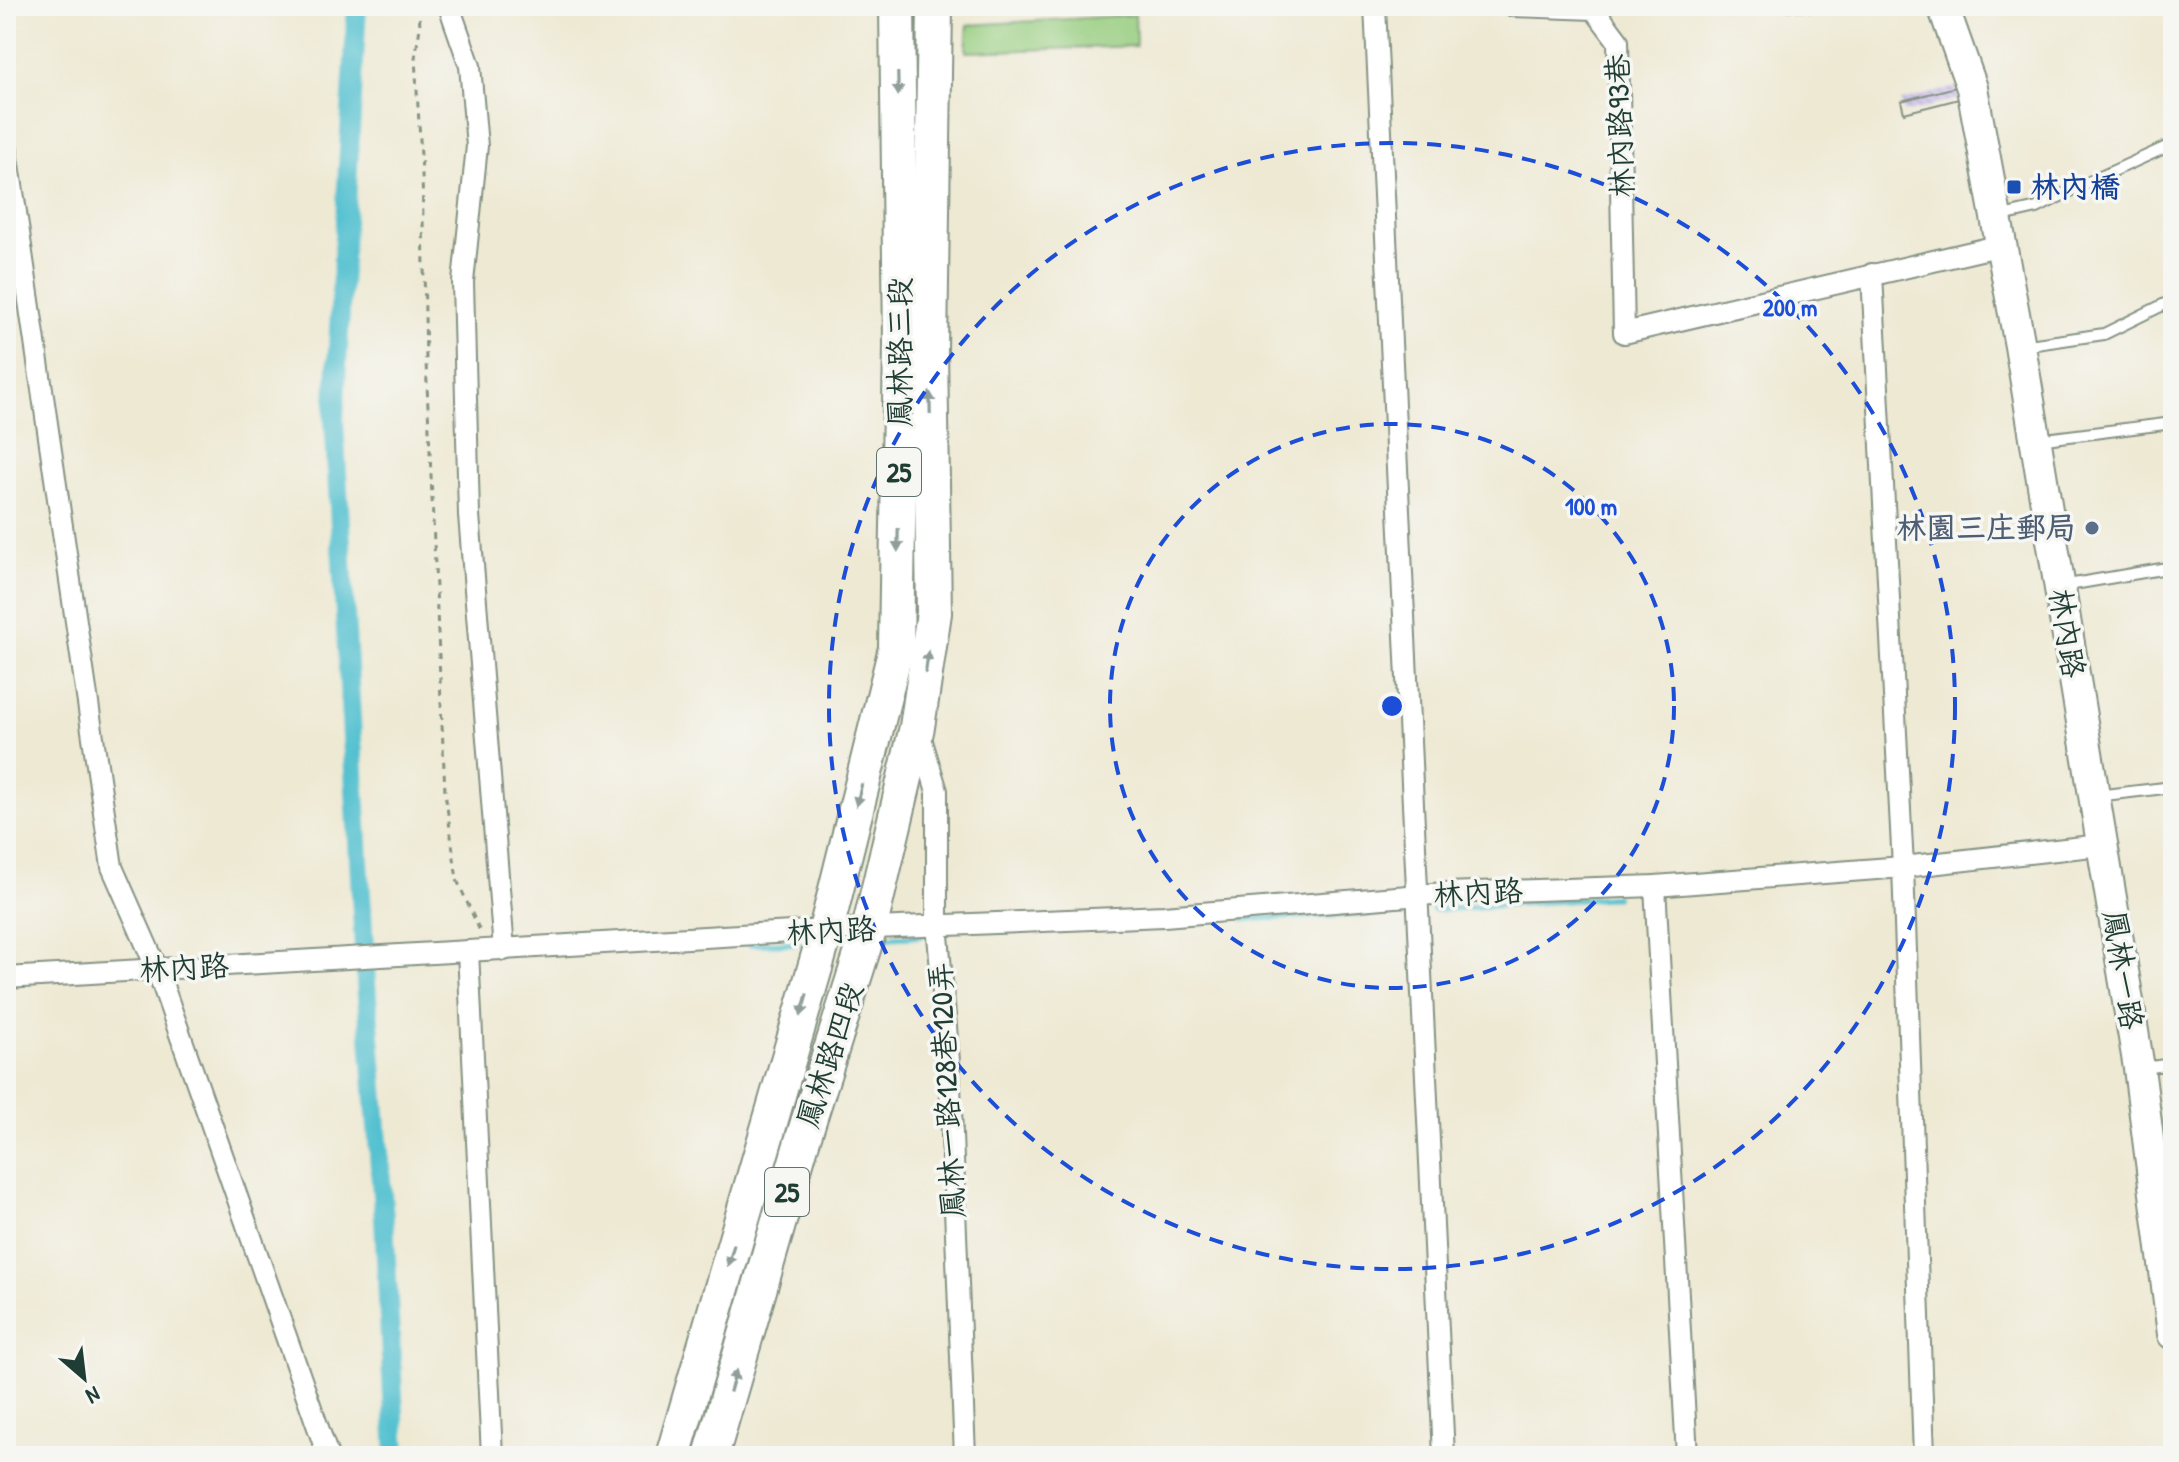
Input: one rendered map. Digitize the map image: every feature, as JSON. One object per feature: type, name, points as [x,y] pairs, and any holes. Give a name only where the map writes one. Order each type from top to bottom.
[{"type":"main road","name":"鳳林路三段","points":[[826,930],[896,648],[901,344],[897,6]]},
{"type":"main road","name":"鳳林路三段","points":[[869,930],[917,727],[934,613],[930,350],[935,6]]},
{"type":"main road","name":"鳳林路四段","points":[[673,1456],[826,930]]},
{"type":"main road","name":"鳳林路四段","points":[[711,1456],[801,1145],[869,930]]},
{"type":"street","points":[[449,6],[470,66],[477,146],[463,282],[486,951],[492,1456]]},
{"type":"street","points":[[1375,6],[1444,1456]]},
{"type":"street","points":[[1512,6],[1594,9]]},
{"type":"street","name":"林內路93巷","points":[[1594,9],[1618,41],[1624,333],[1872,274]]},
{"type":"street","name":"林內路","points":[[6,978],[937,924],[1164,916],[1416,896],[1655,886],[1903,867],[2101,845],[2000,231],[1972,88],[1944,9]]},
{"type":"street","points":[[6,144],[112,867],[157,969],[328,1456]]},
{"type":"street","points":[[1924,1456],[1903,867],[1872,274],[2000,231]]},
{"type":"street","name":"鳳林一路128巷120弄","points":[[917,727],[937,791],[937,924],[949,1061],[965,1456]]},
{"type":"street","name":"鳳林一路","points":[[2101,845],[2159,1185],[2173,1334]]},
{"type":"street","points":[[1655,886],[1687,1456]]},
{"type":"lane","points":[[2000,231],[2076,188],[2173,144]]},
{"type":"lane","points":[[2020,346],[2104,334],[2173,300]]},
{"type":"lane","points":[[2035,441],[2173,423]]},
{"type":"lane","points":[[2060,586],[2173,567]]},
{"type":"lane","points":[[2094,796],[2173,787]]},
{"type":"lane","points":[[2139,1068],[2173,1064]]},
{"type":"path","points":[[419,6],[420,28],[415,58],[445,792],[457,880],[486,951]]},
{"type":"path","points":[[1594,9],[1944,9]]},
{"type":"green space","points":[[1135,15],[1136,46],[966,52],[968,25]]},
{"type":"building","points":[[1956,87],[1959,99],[1904,113],[1901,101]]},
{"type":"waterway","points":[[357,6],[334,420],[396,1456]]},
{"type":"waterway","points":[[1434,910],[1615,897]]},
{"type":"waterway","points":[[1244,919],[1400,913]]},
{"type":"waterway","points":[[878,938],[921,936]]},
{"type":"waterway","points":[[750,944],[798,943]]},
{"type":"place","name":"林內橋","points":[[2014,187]]},
{"type":"place","name":"林園三庄郵局","points":[[2092,528]]}]
